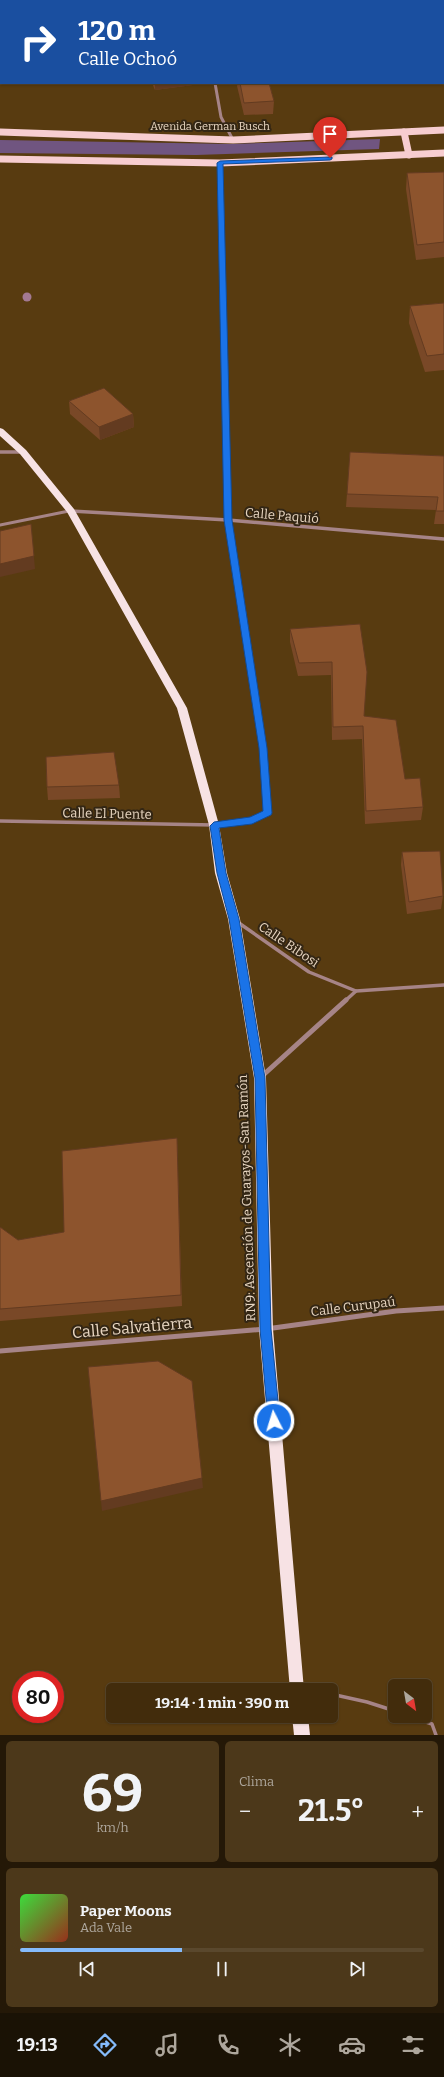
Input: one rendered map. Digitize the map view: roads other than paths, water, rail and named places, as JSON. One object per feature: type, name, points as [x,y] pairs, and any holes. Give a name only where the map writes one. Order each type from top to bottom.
[{"type":"highway","name":"RN9: Ascención de Guarayos-San Ramón","points":[[0,432],[23,452],[71,511],[182,708],[214,826],[221,873],[234,919],[260,1078],[266,1329],[297,1683]]},
{"type":"highway","points":[[301,1723],[302,1735]]},
{"type":"main road","name":"Avenida German Busch","points":[[0,132],[233,140],[444,130]]},
{"type":"main road","points":[[404,132],[409,155]]},
{"type":"main road","points":[[0,159],[220,163],[444,154]]},
{"type":"street","points":[[215,84],[221,117],[233,140]]},
{"type":"street","points":[[220,163],[228,520]]},
{"type":"street","points":[[0,452],[23,452]]},
{"type":"street","name":"Calle Paquió","points":[[71,511],[228,520],[444,539]]},
{"type":"street","name":"Calle El Puente","points":[[0,821],[214,826],[252,820],[268,813],[263,748],[228,520]]},
{"type":"street","name":"Calle Bibosi","points":[[234,919],[309,972],[356,991],[444,986]]},
{"type":"street","points":[[260,1078],[356,991]]},
{"type":"street","name":"Calle Curupaú","points":[[266,1329],[396,1312],[444,1308]]},
{"type":"street","name":"Calle Salvatierra","points":[[0,1351],[266,1329]]},
{"type":"lane","points":[[0,525],[71,511]]},
{"type":"lane","points":[[338,1696],[388,1709]]},
{"type":"lane","points":[[429,1723],[432,1724],[436,1735]]}]
